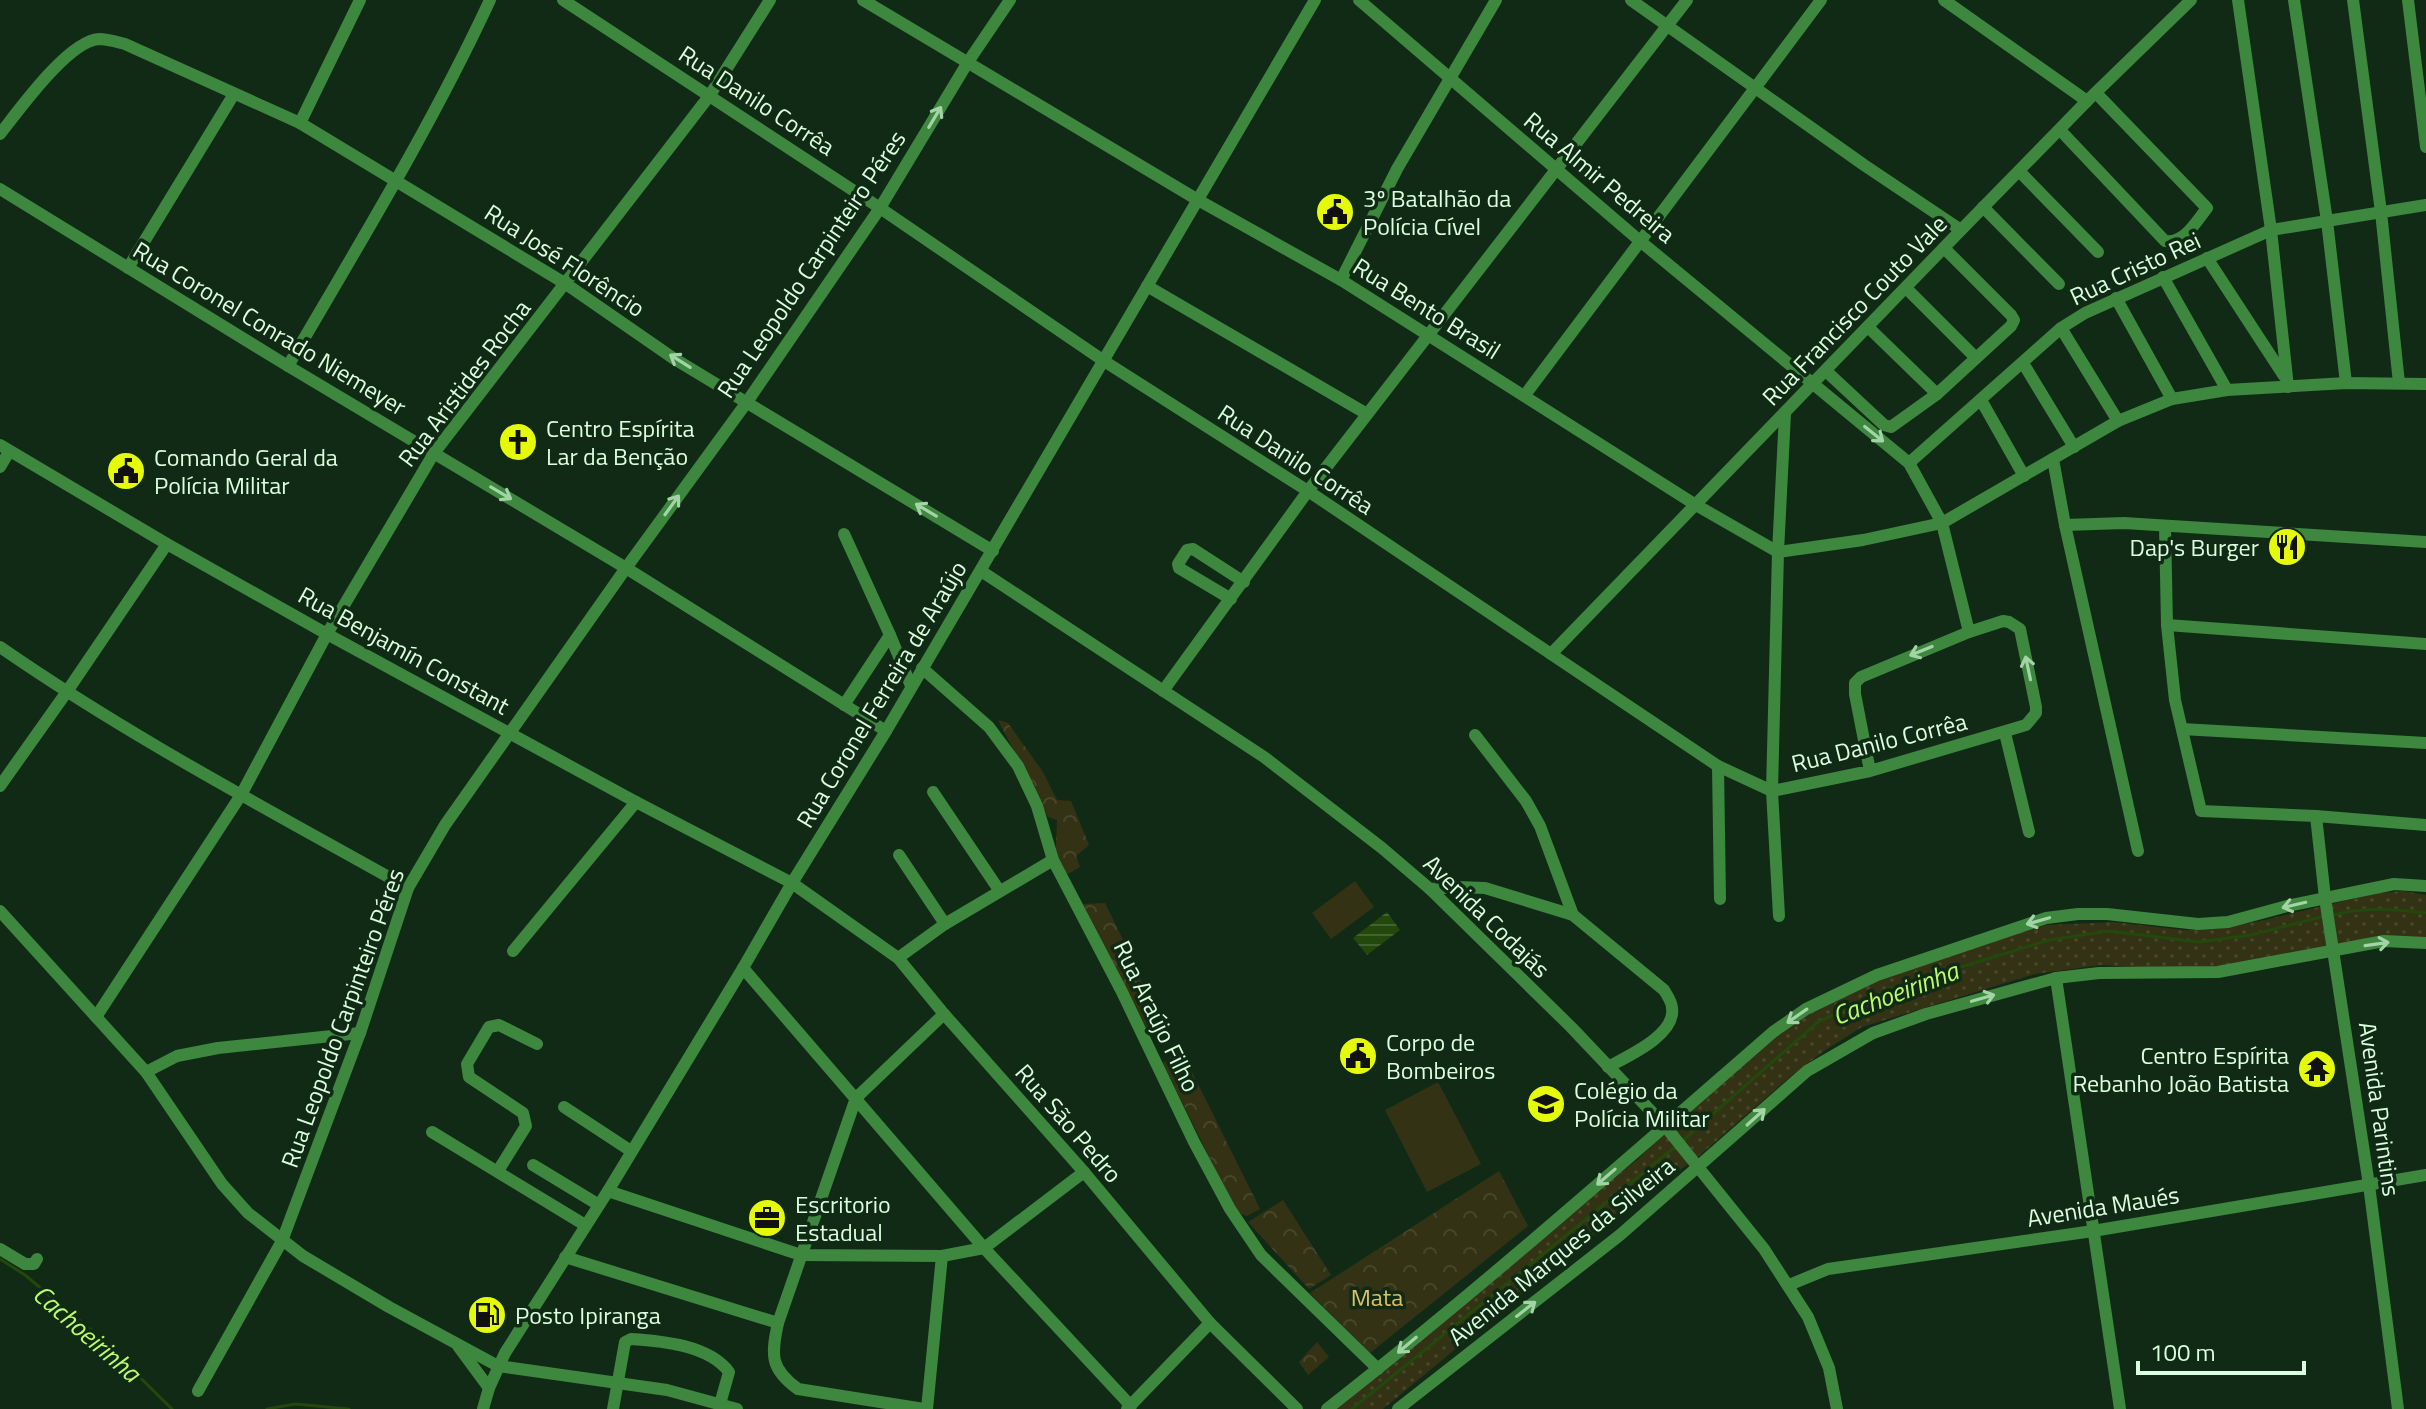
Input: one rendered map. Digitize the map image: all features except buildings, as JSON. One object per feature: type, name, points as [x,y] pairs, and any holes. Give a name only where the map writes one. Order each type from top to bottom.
[{"type":"street","points":[[300,123],[360,0]]},
{"type":"street","points":[[288,366],[460,65],[490,0]]},
{"type":"street","name":"Rua Danilo Corrêa","points":[[563,0],[880,208],[1104,361],[1308,491],[1718,766],[1772,791],[1870,771],[2026,725],[2032,720],[2036,707],[2020,629],[2003,621],[1969,632]]},
{"type":"street","name":"Rua Aristides Rocha","points":[[96,1017],[241,795],[327,634],[434,453],[710,95],[770,0]]},
{"type":"street","name":"Rua Bento Brasil","points":[[863,0],[1198,200],[1341,280],[1696,505],[1778,552]]},
{"type":"street","name":"Rua Leopoldo Carpinteiro Péres","points":[[198,1391],[282,1241],[360,1033],[408,888],[445,825],[509,732],[747,402],[880,208],[968,62],[1010,0]]},
{"type":"street","name":"Rua Coronel Ferreira de Araújo","points":[[483,1409],[498,1366],[608,1191],[886,731],[1315,0]]},
{"type":"street","name":"Rua Almir Pedreira","points":[[1359,0],[1640,241],[1909,463]]},
{"type":"street","points":[[1341,280],[1397,169],[1496,0]]},
{"type":"street","points":[[1631,0],[1961,230]]},
{"type":"street","points":[[1163,691],[1308,491],[1687,0]]},
{"type":"street","points":[[1525,395],[1821,0]]},
{"type":"street","points":[[1944,0],[2092,97],[2207,208],[2181,238],[2165,241],[2060,130]]},
{"type":"street","name":"Rua Francisco Couto Vale","points":[[1551,654],[1983,207],[2191,0]]},
{"type":"street","points":[[2238,0],[2271,230],[2287,382]]},
{"type":"street","points":[[2294,0],[2327,221],[2346,383]]},
{"type":"street","points":[[2353,0],[2381,212],[2399,383]]},
{"type":"street","points":[[2408,0],[2426,147]]},
{"type":"street","name":"Rua José Florêncio","points":[[0,134],[42,81],[75,50],[98,39],[125,44],[300,123],[566,284],[673,358],[993,551]]},
{"type":"street","points":[[128,268],[234,94]]},
{"type":"street","points":[[2019,171],[2098,252]]},
{"type":"street","name":"Rua Coronel Conrado Niemeyer","points":[[0,189],[626,568],[886,731]]},
{"type":"street","name":"Rua Cristo Rei","points":[[1909,463],[2061,328],[2116,298],[2271,230],[2426,205]]},
{"type":"street","points":[[1983,207],[2059,284]]},
{"type":"street","points":[[1826,371],[1884,425],[1891,427],[1937,394],[2011,326],[2014,320],[2011,315],[1944,248]]},
{"type":"street","points":[[2207,258],[2287,382]]},
{"type":"street","points":[[2163,277],[2227,390]]},
{"type":"street","points":[[1147,286],[1367,414]]},
{"type":"street","points":[[1906,288],[1976,358]]},
{"type":"street","points":[[2116,298],[2172,399]]},
{"type":"street","points":[[1868,327],[1937,394]]},
{"type":"street","points":[[2061,328],[2118,421]]},
{"type":"street","points":[[2023,363],[2074,447]]},
{"type":"street","points":[[1778,552],[1863,540],[1942,523],[2118,421],[2172,399],[2287,382],[2426,384]]},
{"type":"street","points":[[1981,400],[2024,476]]},
{"type":"street","points":[[1779,916],[1772,791],[1785,414]]},
{"type":"street","points":[[0,467],[4,448]]},
{"type":"street","name":"Rua Benjamín Constant","points":[[4,448],[327,634],[792,883]]},
{"type":"street","points":[[2053,459],[2138,851]]},
{"type":"street","points":[[1870,771],[1855,683],[1875,670],[1969,632],[1942,523],[1909,463]]},
{"type":"street","points":[[2065,525],[2124,523],[2426,542]]},
{"type":"street","points":[[2165,526],[2167,625],[2175,700],[2201,811],[2426,825]]},
{"type":"street","points":[[844,534],[911,686]]},
{"type":"street","points":[[0,786],[167,544]]},
{"type":"street","points":[[1231,599],[1179,568],[1178,564],[1187,550],[1193,549],[1244,582]]},
{"type":"street","name":"Avenida Codajás","points":[[981,571],[1264,757],[1430,889],[1668,1130],[1764,1249],[1808,1317],[1829,1368],[1837,1409]]},
{"type":"street","points":[[2167,625],[2426,644]]},
{"type":"street","points":[[844,705],[890,635]]},
{"type":"street","points":[[0,647],[66,693],[408,888]]},
{"type":"street","name":"Rua Araújo Filho","points":[[922,668],[989,727],[1018,766],[1037,806],[1053,860],[1230,1209],[1261,1255],[1378,1369]]},
{"type":"street","points":[[2182,729],[2426,743]]},
{"type":"street","points":[[2005,733],[2029,832]]},
{"type":"street","points":[[1475,735],[1526,801],[1540,826],[1573,915]]},
{"type":"street","points":[[1718,766],[1720,899]]},
{"type":"street","points":[[933,792],[999,890]]},
{"type":"street","points":[[513,951],[636,802]]},
{"type":"street","name":"Avenida Parintins","points":[[2316,816],[2398,1409]]},
{"type":"street","points":[[899,855],[945,924]]},
{"type":"street","points":[[898,958],[945,924],[1053,860]]},
{"type":"street","name":"Rua São Pedro","points":[[792,883],[898,958],[1210,1323],[1297,1409]]},
{"type":"street","name":"Avenida Marques da Silveira","points":[[1327,1409],[1668,1130],[1773,1032],[1806,1009],[1877,975],[2046,918],[2107,914],[2198,924],[2228,922],[2394,884],[2426,886]]},
{"type":"street","points":[[1430,889],[1485,888],[1573,915],[1664,990],[1672,1007],[1671,1022],[1658,1037],[1608,1067]]},
{"type":"street","points":[[0,911],[146,1072],[222,1184],[248,1213],[303,1256],[498,1366],[680,1393],[737,1409]]},
{"type":"street","name":"Avenida Marques da Silveira","points":[[1398,1409],[1620,1235],[1694,1164],[1807,1071],[1873,1033],[1926,1014],[2056,978],[2099,973],[2218,972],[2334,947],[2384,941],[2426,943]]},
{"type":"street","points":[[743,968],[984,1248],[1129,1407],[1210,1323]]},
{"type":"street","points":[[2056,978],[2120,1409]]},
{"type":"street","points":[[942,1256],[926,1409],[798,1389],[784,1379],[775,1365],[772,1348],[778,1323],[856,1098],[944,1014]]},
{"type":"street","points":[[498,1171],[526,1126],[526,1119],[523,1113],[469,1077],[467,1064],[493,1025],[537,1044]]},
{"type":"street","points":[[146,1072],[177,1056],[218,1048],[360,1033]]},
{"type":"street","points":[[564,1107],[631,1151]]},
{"type":"street","points":[[432,1132],[585,1225]]},
{"type":"street","points":[[533,1165],[599,1205]]},
{"type":"street","points":[[608,1191],[801,1255],[942,1256],[984,1248],[1084,1172]]},
{"type":"street","name":"Avenida Maués","points":[[1789,1285],[1828,1269],[2093,1231],[2426,1175]]},
{"type":"street","points":[[0,1249],[25,1264],[34,1264],[37,1259]]},
{"type":"street","points":[[565,1257],[778,1323]]},
{"type":"street","points":[[613,1409],[627,1339],[673,1344],[714,1358],[727,1368],[729,1378],[720,1404]]},
{"type":"street","points":[[456,1343],[489,1388]]},
{"type":"green space","points":[[998,720],[1008,723],[1043,772],[1057,800],[1071,801],[1089,845],[1076,856],[1080,867],[1068,874],[1057,856],[1057,820],[1048,817]]},
{"type":"green space","points":[[1355,881],[1374,907],[1331,939],[1312,913]]},
{"type":"green space","points":[[2403,891],[2426,895],[2426,939],[2253,964],[2174,969],[2101,965],[2035,974],[1862,1027],[1791,1076],[1700,1155],[1581,1245],[1383,1409],[1325,1409],[1491,1273],[1637,1160],[1675,1123],[1805,1012],[1890,975],[2047,925],[2114,922],[2184,930],[2216,929],[2378,893]]},
{"type":"green space","points":[[1105,903],[1134,962],[1160,1029],[1150,1034],[1083,904]]},
{"type":"green space","points":[[1181,1050],[1260,1209],[1247,1216],[1236,1212],[1163,1063]]},
{"type":"green space","points":[[1438,1082],[1481,1164],[1427,1192],[1385,1110]]},
{"type":"green space","name":"Mata","points":[[1499,1171],[1528,1226],[1370,1353],[1310,1293]]},
{"type":"green space","points":[[1283,1200],[1331,1275],[1309,1289],[1248,1222]]},
{"type":"green space","points":[[1317,1342],[1329,1357],[1308,1375],[1299,1362]]},
{"type":"shaded area","points":[[1387,912],[1400,930],[1367,955],[1353,938]]},
{"type":"waterway","name":"Cachoeirinha","points":[[2333,915],[2379,910],[2426,913]]},
{"type":"waterway","name":"Cachoeirinha","points":[[1681,1142],[1818,1022],[1889,989],[2049,940],[2110,931],[2198,942],[2251,935],[2325,916]]},
{"type":"waterway","name":"Cachoeirinha","points":[[1352,1409],[1675,1147]]},
{"type":"waterway","name":"Cachoeirinha","points":[[0,1259],[25,1275],[97,1335],[172,1409]]},
{"type":"waterway","name":"Cachoeirinha","points":[[267,1409],[295,1404],[349,1409]]},
{"type":"place","name":"3º Batalhão da Polícia Cível","points":[[1335,212]]},
{"type":"place","name":"Centro Espírita Lar da Benção","points":[[518,442]]},
{"type":"place","name":"Comando Geral da Polícia Militar","points":[[126,471]]},
{"type":"place","name":"Dap's Burger","points":[[2287,547]]},
{"type":"place","name":"Corpo de Bombeiros","points":[[1358,1056]]},
{"type":"place","name":"Centro Espírita Rebanho João Batista","points":[[2317,1069]]},
{"type":"place","name":"Colégio da Polícia Militar","points":[[1546,1104]]},
{"type":"place","name":"Escritorio Estadual","points":[[767,1218]]},
{"type":"place","name":"Posto Ipiranga","points":[[487,1315]]}]
